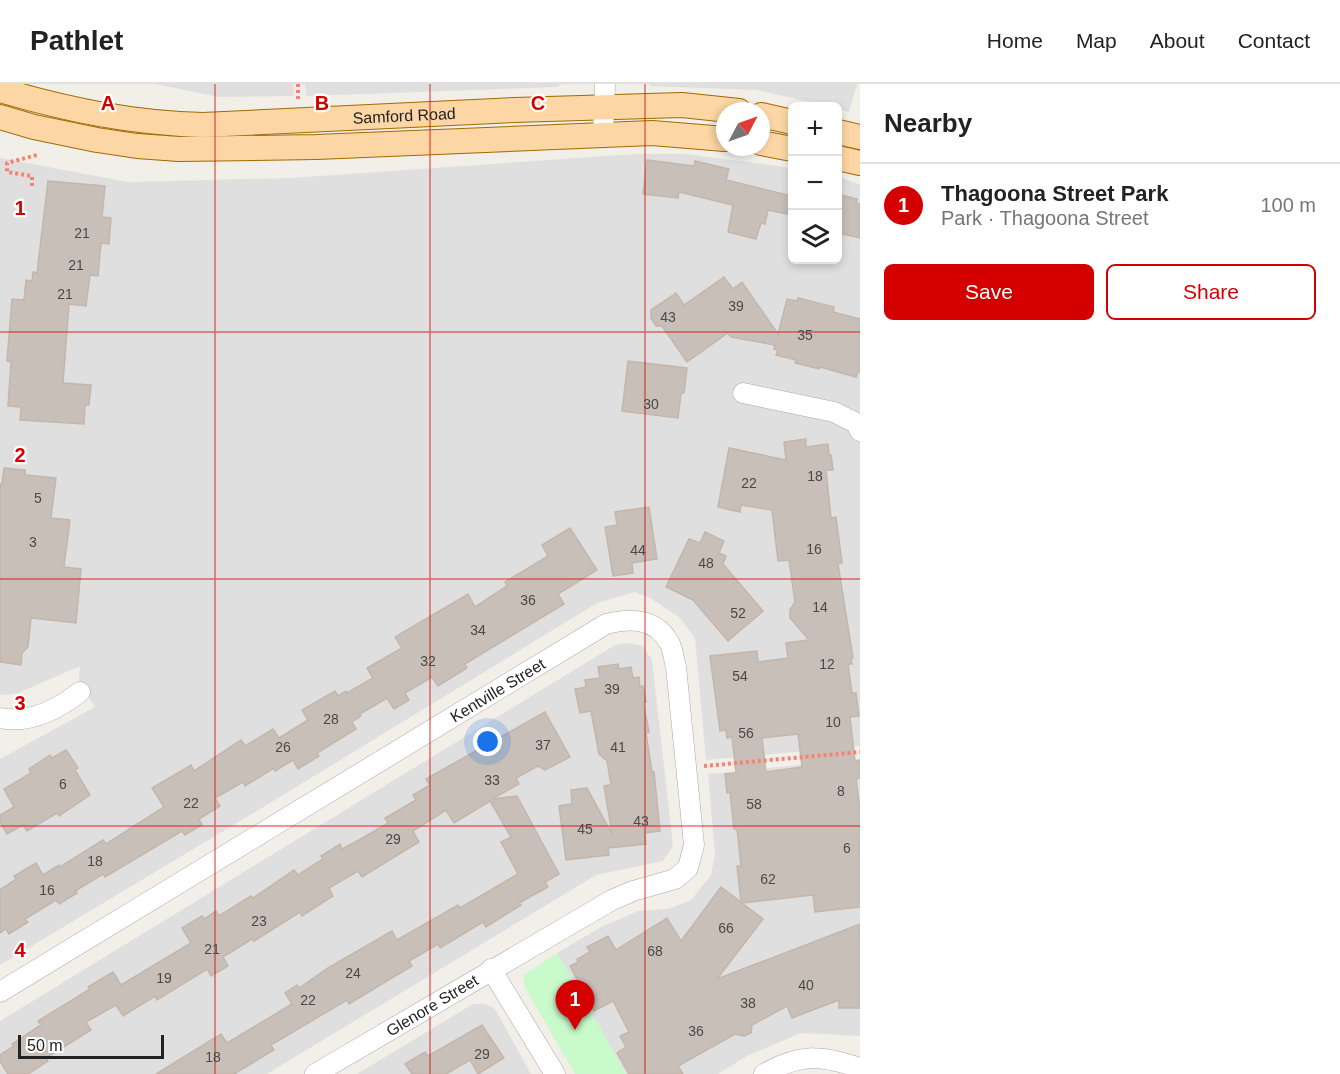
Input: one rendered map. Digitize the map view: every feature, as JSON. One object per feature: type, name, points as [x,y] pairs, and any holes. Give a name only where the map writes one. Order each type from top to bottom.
[{"type":"main road","name":"Samford Road","points":[[0,90],[77,111],[163,124],[203,125],[604,95],[716,109]]},
{"type":"main road","name":"Samford Road","points":[[0,117],[75,136],[137,146],[179,149],[307,148],[652,133],[716,138]]},
{"type":"main road","points":[[770,117],[788,121]]},
{"type":"main road","points":[[842,133],[860,138]]},
{"type":"main road","points":[[770,145],[788,148]]},
{"type":"main road","points":[[842,159],[860,163]]},
{"type":"street","points":[[603,135],[604,95]]},
{"type":"street","points":[[743,393],[834,412],[856,423],[860,431]]},
{"type":"street","name":"Kentville Street","points":[[0,992],[606,624],[627,619],[652,625],[669,643],[676,667],[694,845],[688,868],[675,879],[612,900],[550,937]]},
{"type":"street","points":[[0,718],[36,717],[58,708],[80,692]]},
{"type":"street","name":"Glenore Street","points":[[315,1074],[491,969],[550,937]]},
{"type":"street","points":[[491,969],[555,1074]]},
{"type":"street","points":[[764,1074],[779,1065],[805,1058],[831,1058],[860,1068]]},
{"type":"path","points":[[298,84],[298,102]]},
{"type":"path","points":[[32,186],[32,176],[7,172],[7,163],[37,155]]},
{"type":"path","points":[[686,758],[700,756],[704,767],[860,752]]},
{"type":"shaded area","points":[[155,84],[293,84],[294,96],[219,97]]},
{"type":"shaded area","points":[[305,84],[561,84],[557,87],[306,96]]},
{"type":"shaded area","points":[[649,84],[857,84],[849,112],[842,110],[842,102],[810,102],[756,90],[651,86]]},
{"type":"shaded area","points":[[635,154],[685,154],[788,167],[788,264],[842,264],[842,178],[860,185],[860,746],[706,760],[695,638],[679,617],[650,598],[635,592],[597,603],[0,965],[0,759],[95,707],[79,680],[80,666],[16,694],[0,695],[0,158],[128,182],[291,178]]},
{"type":"shaded area","points":[[628,643],[643,646],[652,660],[673,846],[663,861],[596,875],[267,1074],[0,1074],[0,1021],[615,645]]},
{"type":"shaded area","points":[[860,759],[860,1036],[801,1033],[747,1056],[718,1074],[626,1074],[557,953],[601,927],[638,911],[668,909],[691,900],[711,875],[715,854],[708,774]]},
{"type":"shaded area","points":[[473,1004],[485,1004],[495,1009],[531,1074],[357,1074]]},
{"type":"green space","points":[[557,953],[626,1074],[575,1074],[524,986],[524,975]]},
{"type":"building","points":[[647,160],[694,166],[695,161],[729,169],[726,180],[788,195],[788,214],[768,210],[765,224],[761,223],[756,239],[728,232],[733,205],[679,192],[678,198],[643,194]]},
{"type":"building","points":[[48,181],[105,186],[102,217],[111,218],[109,244],[101,243],[98,276],[90,275],[86,306],[69,304],[63,383],[91,385],[89,405],[85,405],[84,424],[20,420],[21,407],[8,406],[11,362],[7,361],[12,299],[24,300],[26,280],[32,281],[33,272],[37,273]]},
{"type":"building","points":[[842,195],[857,199],[856,203],[860,204],[860,238],[842,234]]},
{"type":"building","points":[[724,277],[733,289],[742,282],[778,334],[787,299],[797,301],[798,298],[834,307],[833,312],[860,319],[860,372],[856,377],[795,363],[796,360],[776,355],[778,350],[774,349],[775,345],[731,337],[728,333],[687,362],[662,326],[656,326],[651,318],[651,310],[676,293],[684,305]]},
{"type":"building","points":[[628,361],[687,368],[678,418],[622,411]]},
{"type":"building","points":[[806,439],[806,447],[828,444],[829,455],[831,455],[833,470],[826,470],[831,518],[836,517],[842,563],[838,564],[853,658],[851,658],[852,664],[848,664],[852,693],[856,693],[859,716],[850,717],[855,761],[860,760],[860,778],[856,779],[860,810],[860,907],[815,912],[813,895],[742,903],[763,919],[717,979],[860,924],[860,1008],[839,1008],[839,1000],[792,1018],[787,1006],[752,1025],[751,1033],[744,1036],[735,1034],[678,1066],[683,1074],[629,1074],[617,1053],[626,1047],[620,1036],[629,1032],[613,1001],[594,1011],[570,966],[590,952],[587,947],[608,936],[616,950],[667,918],[681,941],[721,887],[741,902],[737,866],[741,866],[737,829],[734,829],[730,792],[727,793],[725,774],[736,773],[732,737],[727,738],[726,730],[720,731],[710,656],[757,651],[758,662],[788,658],[786,643],[809,640],[790,618],[790,610],[795,602],[789,560],[778,561],[772,510],[741,505],[740,512],[718,507],[729,448],[786,460],[784,442]],"holes":[[[798,734],[802,767],[766,772],[762,738]]]},
{"type":"building","points":[[4,468],[25,470],[25,475],[56,478],[51,518],[70,520],[64,567],[81,569],[76,623],[31,618],[28,647],[22,653],[21,665],[0,662],[0,484],[2,484]]},
{"type":"building","points":[[649,507],[657,559],[632,563],[633,573],[613,576],[605,527],[617,525],[615,512]]},
{"type":"building","points":[[570,528],[597,570],[558,594],[564,604],[465,664],[467,668],[438,686],[432,677],[405,693],[409,700],[394,709],[387,698],[360,714],[361,716],[352,722],[356,729],[317,753],[319,756],[298,769],[293,760],[275,771],[274,768],[245,786],[243,782],[215,798],[220,806],[199,819],[202,825],[185,835],[182,831],[105,877],[103,874],[59,904],[56,900],[25,919],[28,922],[9,934],[6,929],[0,933],[0,890],[16,879],[14,876],[36,863],[43,875],[103,840],[106,844],[164,807],[152,788],[191,765],[194,771],[241,740],[245,746],[273,729],[279,738],[308,720],[302,710],[335,691],[338,696],[346,691],[347,693],[373,678],[367,668],[402,648],[395,637],[468,594],[475,607],[507,586],[505,582],[548,556],[542,545]]},
{"type":"building","points":[[705,532],[724,541],[719,553],[726,556],[723,564],[763,611],[728,641],[693,600],[666,587],[689,539],[700,543]]},
{"type":"building","points":[[618,664],[619,669],[631,667],[633,678],[639,677],[640,687],[643,686],[646,702],[643,702],[649,732],[646,733],[652,772],[654,772],[660,831],[645,833],[646,844],[608,848],[609,855],[566,860],[559,806],[572,804],[571,790],[587,788],[612,834],[604,786],[611,785],[607,761],[599,754],[591,711],[580,713],[575,689],[586,687],[585,680],[600,678],[598,667]]},
{"type":"building","points":[[545,712],[570,757],[545,770],[538,766],[516,778],[519,784],[492,799],[517,796],[559,874],[545,882],[548,887],[519,903],[521,905],[486,927],[483,922],[440,948],[438,944],[409,961],[412,966],[349,1004],[347,1000],[271,1045],[274,1050],[234,1074],[156,1074],[221,1034],[227,1043],[292,1004],[285,993],[297,985],[299,988],[328,968],[392,931],[397,940],[458,905],[460,908],[518,874],[501,842],[511,837],[490,801],[454,823],[446,810],[413,831],[419,842],[362,877],[358,871],[329,888],[333,896],[302,916],[300,912],[254,941],[252,939],[223,957],[228,966],[211,976],[207,969],[157,1000],[155,996],[123,1016],[116,1005],[86,1022],[91,1030],[46,1058],[48,1061],[28,1074],[8,1074],[0,1061],[0,1055],[41,1025],[38,1021],[90,989],[88,987],[113,972],[121,985],[191,943],[182,928],[216,911],[219,916],[251,896],[253,898],[294,870],[298,875],[323,859],[321,856],[340,844],[342,849],[388,823],[385,818],[416,800],[413,795],[430,785],[426,779]]},
{"type":"building","points":[[66,750],[78,768],[75,770],[90,795],[59,816],[57,813],[27,831],[23,825],[7,834],[0,822],[0,815],[14,807],[4,789],[31,773],[29,769],[50,755],[52,758]]},
{"type":"building","points":[[482,1025],[504,1058],[478,1074],[470,1060],[446,1074],[412,1074],[405,1064],[425,1052],[428,1056]]},
{"type":"place","name":"Thagoona Street Park","points":[[575,1030]]}]
